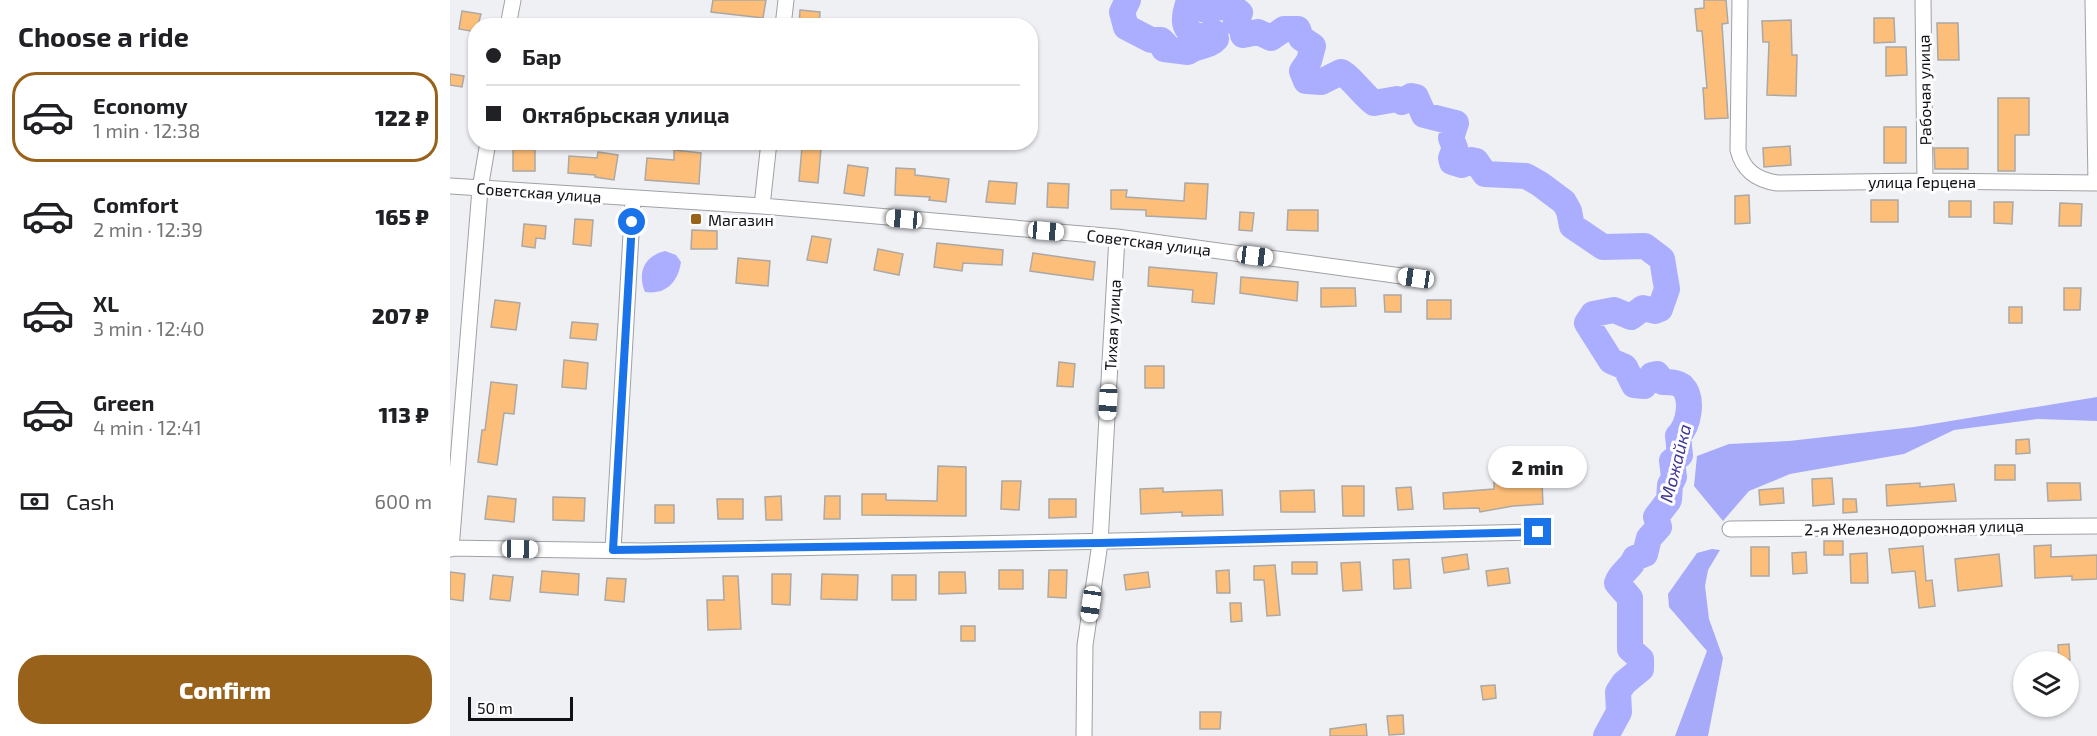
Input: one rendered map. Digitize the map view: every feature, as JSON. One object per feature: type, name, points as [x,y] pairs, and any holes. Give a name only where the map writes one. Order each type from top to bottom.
[{"type":"street","points":[[510,18],[513,0]]},
{"type":"street","points":[[784,18],[786,0]]},
{"type":"street","name":"улица Герцена","points":[[1740,0],[1738,150],[1741,164],[1762,179],[1777,183],[1925,181],[2096,183]]},
{"type":"street","name":"Рабочая улица","points":[[1923,0],[1925,181]]},
{"type":"street","points":[[2093,0],[2096,183]]},
{"type":"street","points":[[487,150],[480,189],[450,548],[613,550],[1100,543],[1538,532]]},
{"type":"street","points":[[762,206],[768,150]]},
{"type":"street","name":"Советская улица","points":[[450,186],[762,206],[1117,237],[1416,278]]},
{"type":"street","points":[[613,550],[633,199]]},
{"type":"street","name":"Тихая улица","points":[[1084,736],[1085,645],[1100,543],[1117,237]]},
{"type":"street","name":"2-я Железнодорожная улица","points":[[1730,529],[2097,526]]},
{"type":"shaded area","points":[[665,251],[676,255],[681,262],[677,276],[665,289],[645,292],[642,278],[644,266],[652,257]]},
{"type":"shaded area","points":[[2097,397],[2097,421],[2038,419],[1954,430],[1904,454],[1790,474],[1749,491],[1723,521],[1694,486],[1697,456],[1729,444],[1789,441],[1914,427]]},
{"type":"shaded area","points":[[1712,549],[1720,550],[1708,570],[1705,586],[1709,619],[1723,658],[1708,736],[1675,736],[1707,651],[1669,607],[1668,594],[1697,553]]},
{"type":"building","points":[[713,0],[766,0],[763,18],[711,12]]},
{"type":"building","points":[[1704,0],[1726,0],[1728,23],[1722,24],[1728,118],[1705,119],[1703,88],[1707,88],[1702,31],[1697,31],[1695,9],[1704,8]]},
{"type":"building","points":[[800,10],[820,12],[820,18],[800,18]]},
{"type":"building","points":[[462,11],[481,14],[480,18],[468,18],[468,31],[459,29]]},
{"type":"building","points":[[1874,18],[1894,18],[1895,42],[1874,43]]},
{"type":"building","points":[[1791,20],[1792,55],[1797,55],[1796,96],[1767,95],[1769,42],[1763,42],[1762,21]]},
{"type":"building","points":[[1937,23],[1958,23],[1959,60],[1938,60]]},
{"type":"building","points":[[1886,47],[1906,47],[1907,75],[1886,76]]},
{"type":"building","points":[[450,74],[464,76],[462,87],[450,85]]},
{"type":"building","points":[[1998,98],[2029,98],[2029,135],[2015,135],[2015,171],[1998,171]]},
{"type":"building","points":[[1884,127],[1906,127],[1906,163],[1884,163]]},
{"type":"building","points":[[1790,146],[1791,165],[1764,167],[1763,148]]},
{"type":"building","points":[[1934,148],[1968,148],[1968,169],[1935,169]]},
{"type":"building","points":[[513,150],[535,150],[535,171],[513,171]]},
{"type":"building","points":[[674,150],[701,153],[699,184],[645,180],[647,158],[674,160]]},
{"type":"building","points":[[802,150],[821,150],[818,183],[799,181]]},
{"type":"building","points":[[598,152],[618,155],[614,180],[595,177],[595,175],[568,173],[569,156],[597,158]]},
{"type":"building","points":[[848,165],[868,168],[864,196],[844,193]]},
{"type":"building","points":[[896,168],[915,169],[915,175],[949,179],[946,202],[929,200],[930,197],[895,195]]},
{"type":"building","points":[[989,181],[1017,183],[1015,204],[986,202]]},
{"type":"building","points":[[1048,183],[1069,184],[1068,208],[1047,207]]},
{"type":"building","points":[[1185,183],[1208,184],[1206,219],[1146,216],[1146,210],[1111,209],[1111,190],[1127,190],[1126,197],[1184,201]]},
{"type":"building","points":[[1749,195],[1750,223],[1735,224],[1735,196]]},
{"type":"building","points":[[1871,200],[1898,200],[1898,222],[1871,222]]},
{"type":"building","points":[[1949,201],[1971,201],[1971,217],[1949,217]]},
{"type":"building","points":[[1994,202],[2013,202],[2012,224],[1994,223]]},
{"type":"building","points":[[2060,203],[2082,204],[2081,226],[2059,226]]},
{"type":"building","points":[[1288,210],[1318,210],[1318,231],[1287,230]]},
{"type":"building","points":[[1240,212],[1254,213],[1252,231],[1239,230]]},
{"type":"building","points":[[575,219],[593,220],[591,246],[573,244]]},
{"type":"building","points":[[524,224],[546,226],[545,239],[536,238],[535,248],[522,246]]},
{"type":"building","points":[[692,230],[717,231],[717,249],[691,249]]},
{"type":"building","points":[[812,236],[831,239],[827,263],[807,260]]},
{"type":"building","points":[[937,243],[1003,250],[1002,265],[963,263],[962,271],[934,267]]},
{"type":"building","points":[[878,249],[903,254],[899,275],[874,270]]},
{"type":"building","points":[[1033,253],[1095,262],[1093,280],[1030,271]]},
{"type":"building","points":[[738,258],[770,261],[768,286],[736,283]]},
{"type":"building","points":[[1149,267],[1217,273],[1214,304],[1192,302],[1193,290],[1148,286]]},
{"type":"building","points":[[1241,277],[1298,282],[1297,301],[1240,293]]},
{"type":"building","points":[[1321,288],[1355,288],[1356,306],[1321,307]]},
{"type":"building","points":[[2064,288],[2081,288],[2080,310],[2064,310]]},
{"type":"building","points":[[1384,295],[1401,295],[1401,312],[1385,312]]},
{"type":"building","points":[[495,300],[520,303],[516,330],[491,327]]},
{"type":"building","points":[[1427,300],[1451,300],[1451,319],[1427,319]]},
{"type":"building","points":[[2009,307],[2022,307],[2022,323],[2009,323]]},
{"type":"building","points":[[572,322],[598,324],[596,340],[570,338]]},
{"type":"building","points":[[564,360],[588,363],[586,389],[562,387]]},
{"type":"building","points":[[1059,362],[1075,364],[1073,387],[1057,386]]},
{"type":"building","points":[[1145,366],[1164,366],[1164,388],[1145,388]]},
{"type":"building","points":[[491,382],[517,385],[514,414],[504,413],[497,465],[478,462]]},
{"type":"building","points":[[2029,439],[2030,453],[2016,454],[2016,440]]},
{"type":"building","points":[[1995,465],[2015,465],[2015,480],[1995,480]]},
{"type":"building","points":[[938,466],[966,467],[966,516],[862,515],[862,494],[886,494],[886,500],[937,501]]},
{"type":"building","points":[[1832,478],[1834,504],[1813,506],[1812,479]]},
{"type":"building","points":[[1002,481],[1021,481],[1019,510],[1001,509]]},
{"type":"building","points":[[1511,481],[1511,484],[1542,483],[1543,504],[1480,512],[1479,508],[1444,509],[1443,493],[1494,489],[1494,482]]},
{"type":"building","points":[[1920,483],[1920,487],[1954,484],[1956,501],[1887,506],[1886,485]]},
{"type":"building","points":[[2047,483],[2080,483],[2081,500],[2048,501]]},
{"type":"building","points":[[1342,486],[1364,486],[1364,516],[1343,516]]},
{"type":"building","points":[[1411,487],[1413,509],[1398,510],[1396,488]]},
{"type":"building","points":[[1163,488],[1163,492],[1222,490],[1223,515],[1182,516],[1182,512],[1141,514],[1140,489]]},
{"type":"building","points":[[1783,488],[1784,503],[1760,505],[1759,490]]},
{"type":"building","points":[[1314,490],[1315,512],[1281,512],[1280,491]]},
{"type":"building","points":[[488,496],[516,499],[514,522],[485,519]]},
{"type":"building","points":[[781,496],[782,520],[766,520],[765,497]]},
{"type":"building","points":[[825,496],[840,496],[840,519],[824,519]]},
{"type":"building","points":[[553,497],[585,498],[584,521],[553,520]]},
{"type":"building","points":[[717,499],[743,499],[743,519],[718,519]]},
{"type":"building","points":[[1049,499],[1076,499],[1076,517],[1049,518]]},
{"type":"building","points":[[1843,499],[1856,499],[1857,512],[1843,513]]},
{"type":"building","points":[[655,505],[674,505],[674,523],[655,523]]},
{"type":"building","points":[[1824,541],[1843,541],[1843,555],[1824,555]]},
{"type":"building","points":[[2051,545],[2051,557],[2097,555],[2097,579],[2072,580],[2072,576],[2035,578],[2034,546]]},
{"type":"building","points":[[1923,546],[1926,581],[1932,580],[1935,606],[1919,608],[1915,571],[1892,573],[1889,549]]},
{"type":"building","points":[[1751,547],[1769,547],[1769,576],[1751,576]]},
{"type":"building","points":[[1806,552],[1807,573],[1793,574],[1792,553]]},
{"type":"building","points":[[1867,553],[1868,583],[1851,583],[1850,554]]},
{"type":"building","points":[[1467,554],[1469,569],[1444,573],[1442,558]]},
{"type":"building","points":[[1999,554],[2002,586],[1958,591],[1955,559]]},
{"type":"building","points":[[1409,559],[1411,588],[1394,589],[1393,560]]},
{"type":"building","points":[[1292,562],[1317,562],[1317,574],[1292,574]]},
{"type":"building","points":[[1360,562],[1362,590],[1343,591],[1341,563]]},
{"type":"building","points":[[1275,565],[1280,615],[1267,616],[1264,580],[1254,580],[1254,566]]},
{"type":"building","points":[[1508,568],[1510,583],[1488,586],[1486,571]]},
{"type":"building","points":[[999,570],[1023,570],[1023,589],[999,589]]},
{"type":"building","points":[[1049,570],[1067,570],[1066,598],[1048,597]]},
{"type":"building","points":[[1229,570],[1230,593],[1217,593],[1216,571]]},
{"type":"building","points":[[542,571],[579,574],[578,595],[540,592]]},
{"type":"building","points":[[450,572],[465,574],[463,601],[450,599]]},
{"type":"building","points":[[939,572],[965,572],[966,593],[939,594]]},
{"type":"building","points":[[1148,572],[1150,587],[1126,590],[1124,575]]},
{"type":"building","points":[[772,574],[791,574],[790,605],[772,604]]},
{"type":"building","points":[[822,574],[858,575],[857,600],[821,599]]},
{"type":"building","points":[[493,575],[513,577],[510,601],[490,599]]},
{"type":"building","points":[[892,575],[916,575],[916,600],[892,600]]},
{"type":"building","points":[[723,576],[738,576],[741,629],[708,630],[707,600],[724,600]]},
{"type":"building","points":[[607,578],[626,579],[624,602],[605,600]]},
{"type":"building","points":[[1230,603],[1241,603],[1242,621],[1231,622]]},
{"type":"building","points":[[961,626],[975,626],[975,641],[961,641]]},
{"type":"building","points":[[2069,644],[2069,651],[2058,651],[2058,645]]},
{"type":"building","points":[[1495,685],[1496,698],[1483,700],[1481,686]]},
{"type":"building","points":[[1200,712],[1221,712],[1220,729],[1200,729]]},
{"type":"building","points":[[1403,715],[1404,734],[1389,735],[1387,716]]},
{"type":"building","points":[[1366,724],[1367,736],[1330,736],[1330,729]]},
{"type":"waterway","name":"Можайка","points":[[1128,0],[1122,12],[1126,27],[1151,40],[1161,40],[1165,44],[1164,49],[1188,52],[1216,39],[1215,33],[1199,37],[1189,31],[1185,24],[1185,14],[1188,4],[1191,3],[1198,4],[1205,10],[1223,7],[1237,10],[1240,13],[1236,22],[1243,30],[1243,35],[1258,32],[1271,38],[1284,29],[1298,29],[1301,38],[1313,46],[1309,61],[1302,71],[1306,81],[1321,82],[1341,72],[1374,103],[1397,99],[1402,102],[1411,96],[1416,97],[1424,115],[1456,123],[1451,138],[1455,148],[1451,158],[1452,162],[1462,165],[1471,160],[1476,161],[1485,174],[1526,176],[1564,202],[1569,211],[1572,226],[1603,247],[1645,246],[1662,259],[1667,289],[1660,309],[1655,311],[1643,308],[1631,317],[1614,310],[1593,314],[1587,323],[1611,361],[1625,367],[1634,385],[1644,386],[1652,375],[1657,374],[1663,382],[1682,386],[1686,391],[1689,404],[1685,425],[1678,436],[1680,455],[1672,461],[1674,477],[1670,485],[1669,500],[1656,517],[1659,527],[1649,538],[1645,554],[1635,558],[1617,583],[1630,598],[1630,649],[1641,659],[1641,669],[1624,683],[1618,692],[1619,712],[1606,736]]},
{"type":"place","name":"Магазин","points":[[696,219]]},
{"type":"route","points":[[632,222],[613,550],[669,551],[1100,543],[1538,532]]}]
